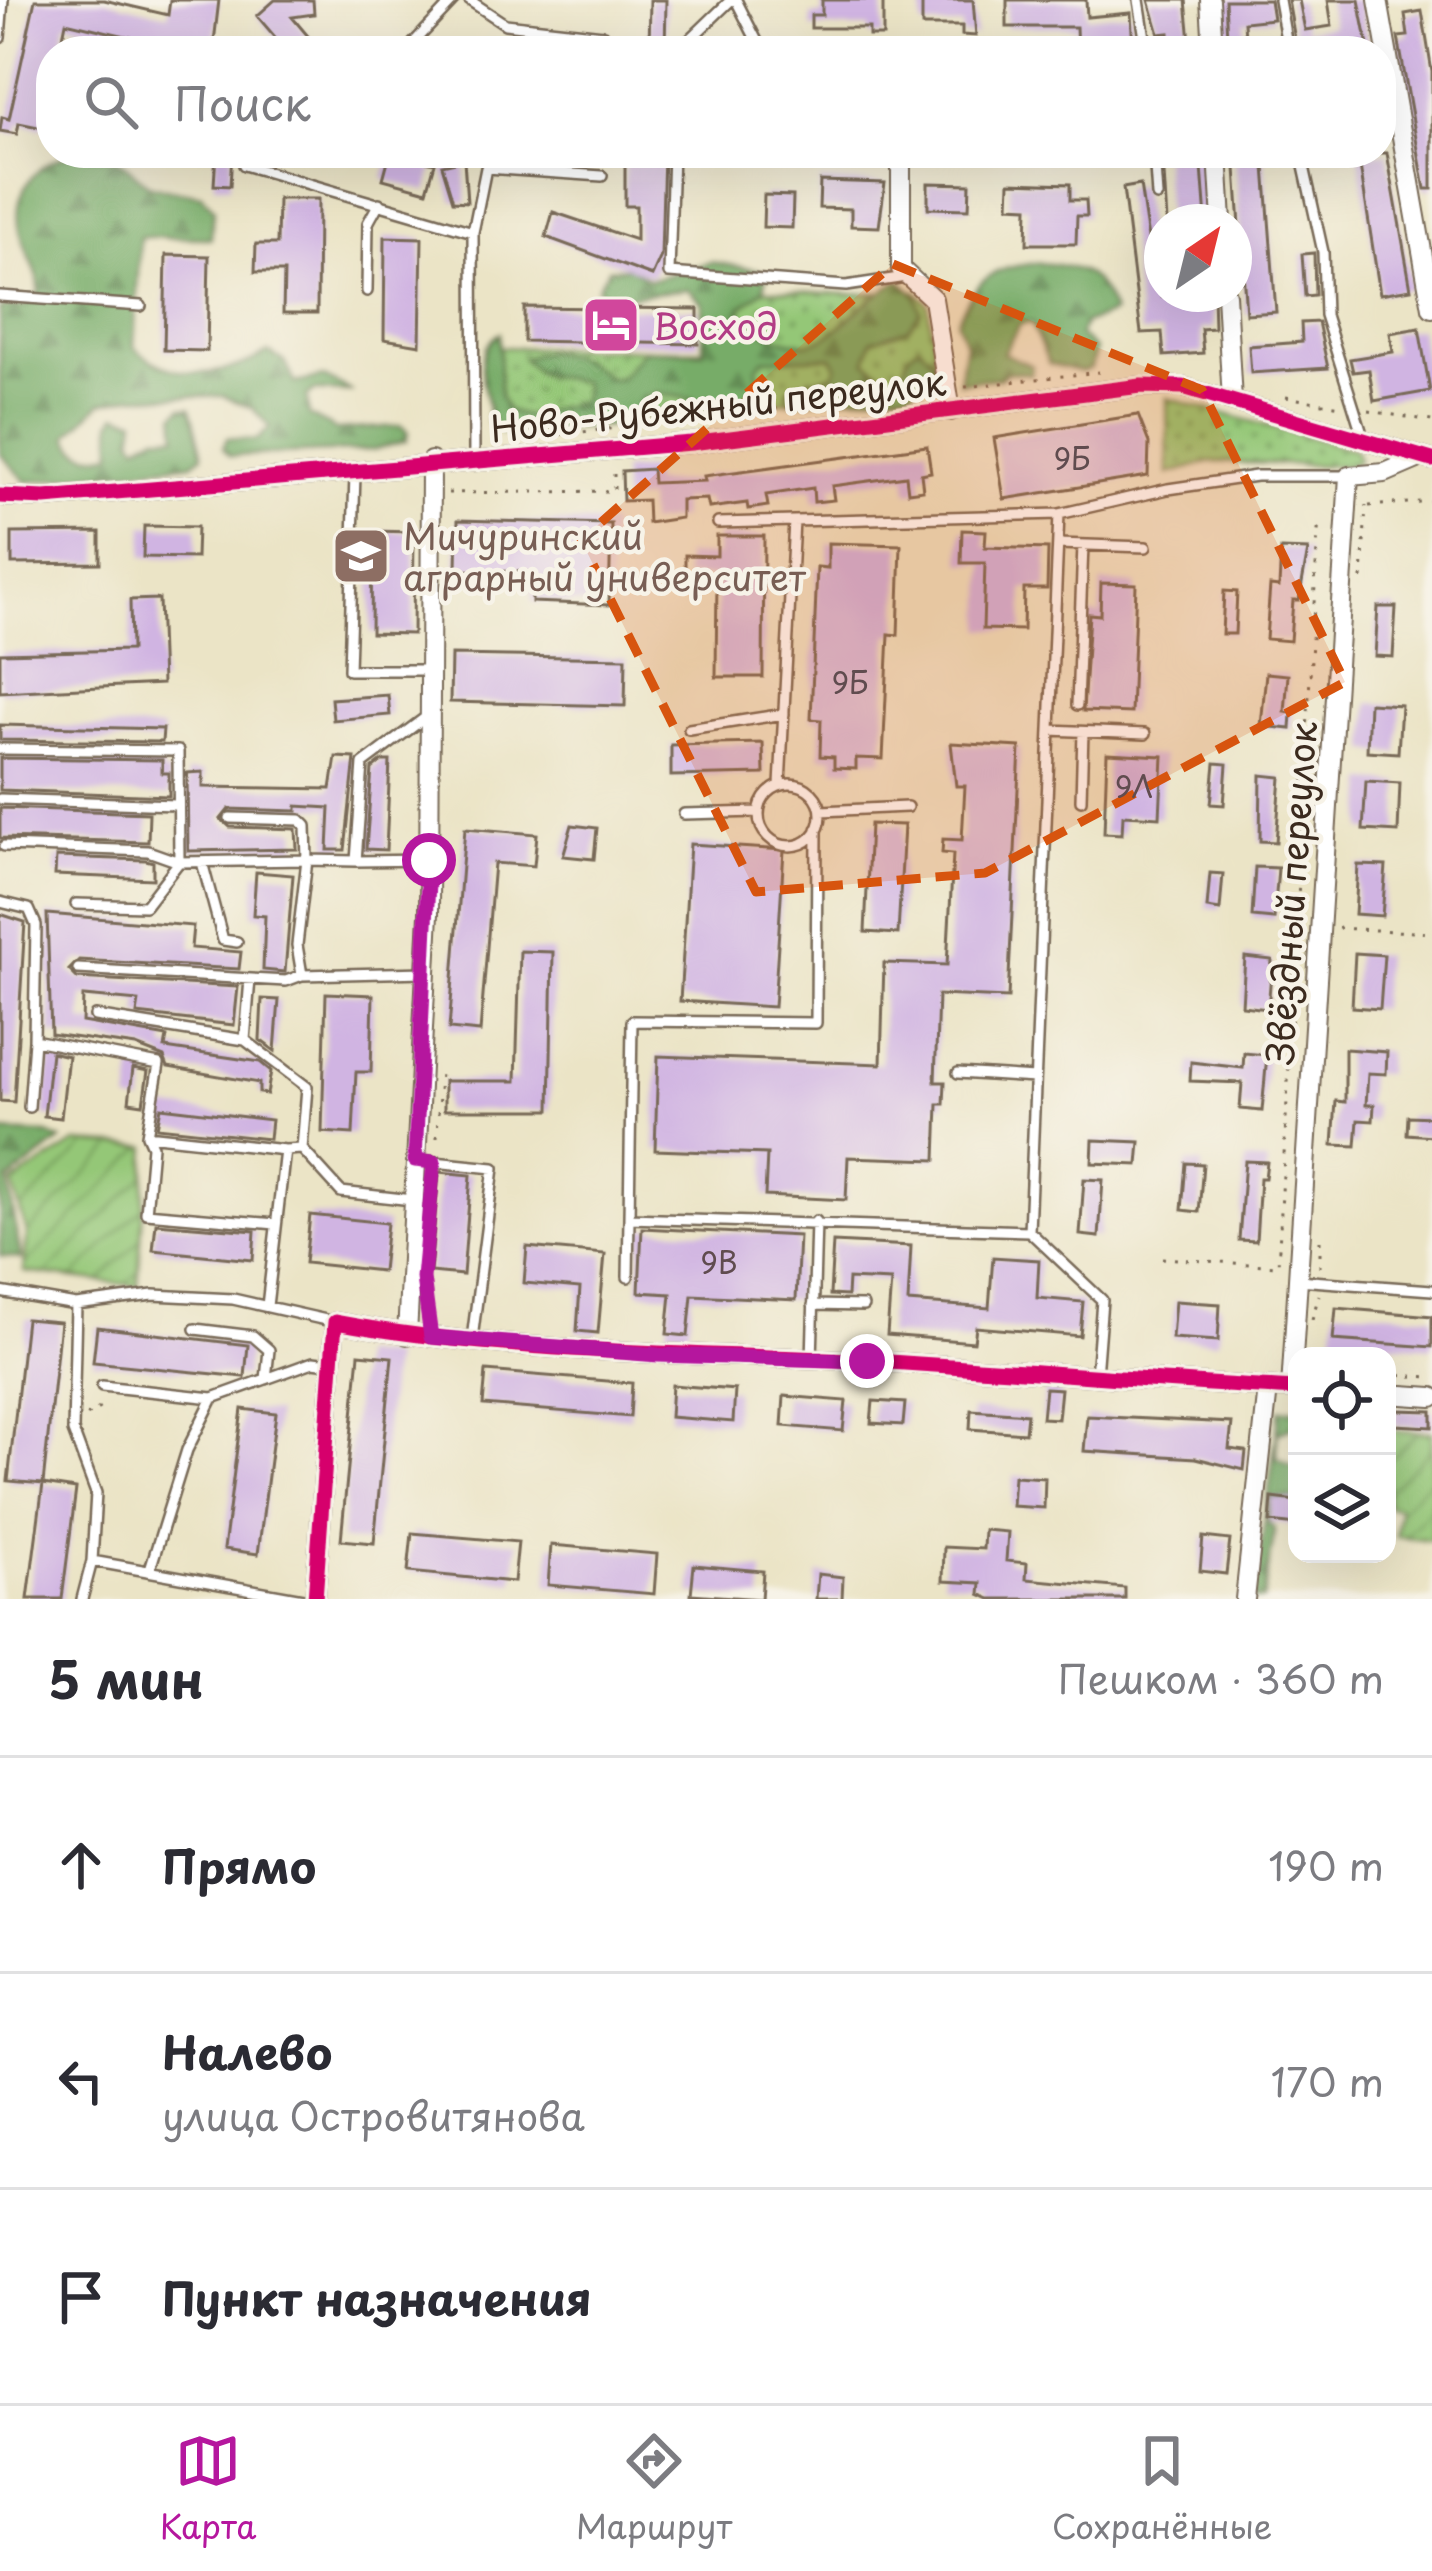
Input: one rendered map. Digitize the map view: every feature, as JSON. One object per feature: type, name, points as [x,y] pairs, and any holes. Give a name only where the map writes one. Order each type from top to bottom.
[{"type":"street","points":[[1210,0],[1212,36]]},
{"type":"street","points":[[1378,0],[1384,36]]},
{"type":"street","points":[[1396,103],[1432,308]]},
{"type":"street","points":[[901,168],[900,259],[905,277],[933,299],[951,411]]},
{"type":"street","points":[[1219,168],[1221,204]]},
{"type":"street","points":[[1227,312],[1232,401]]},
{"type":"street","name":"Ново-Рубежный переулок","points":[[0,496],[45,498],[614,448],[1142,386],[1184,387],[1427,459]]},
{"type":"street","points":[[1349,476],[1385,473],[1427,459]]},
{"type":"street","points":[[407,1336],[412,1200],[424,1161],[431,461]]},
{"type":"street","name":"Звёздный переулок","points":[[1296,1347],[1349,476]]},
{"type":"street","points":[[315,1599],[335,1322],[407,1336],[658,1355],[1288,1389]]},
{"type":"street","points":[[1245,1599],[1268,1388]]},
{"type":"street","points":[[1396,1394],[1432,1396]]},
{"type":"lane","points":[[0,38],[3,0]]},
{"type":"lane","points":[[420,36],[454,0]]},
{"type":"lane","points":[[469,0],[505,25],[603,35]]},
{"type":"lane","points":[[694,36],[734,0],[754,36]]},
{"type":"lane","points":[[1139,0],[1145,36]]},
{"type":"lane","points":[[1279,0],[1285,36]]},
{"type":"lane","points":[[255,168],[473,232]]},
{"type":"lane","points":[[474,458],[473,232],[486,168],[602,176]]},
{"type":"lane","points":[[672,168],[669,273],[846,286],[905,277]]},
{"type":"lane","points":[[1155,168],[1156,196]]},
{"type":"lane","points":[[1304,168],[1324,253],[1325,315],[1364,440]]},
{"type":"lane","points":[[367,291],[368,223],[380,202]]},
{"type":"lane","points":[[0,296],[141,306]]},
{"type":"lane","points":[[355,468],[349,670],[430,670]]},
{"type":"lane","points":[[718,523],[1059,514],[1168,489],[1256,476],[1349,476]]},
{"type":"lane","points":[[1029,1232],[1059,514]]},
{"type":"lane","points":[[780,785],[794,521]]},
{"type":"lane","points":[[1058,544],[1146,547]]},
{"type":"lane","points":[[1077,705],[1083,545]]},
{"type":"lane","points":[[356,861],[363,764],[430,714]]},
{"type":"lane","points":[[689,729],[784,715]]},
{"type":"lane","points":[[1050,730],[1145,734]]},
{"type":"lane","points":[[1081,800],[1084,732]]},
{"type":"lane","points":[[0,749],[178,751],[179,862],[145,907],[76,904]]},
{"type":"lane","points":[[628,1277],[632,1021],[817,1023],[820,812],[807,789],[780,785],[766,796],[759,812],[764,830],[777,843],[796,845],[818,829]]},
{"type":"lane","points":[[0,799],[175,805]]},
{"type":"lane","points":[[820,812],[907,807]]},
{"type":"lane","points":[[684,814],[759,812]]},
{"type":"lane","points":[[230,818],[300,820],[306,826],[297,945],[302,975]]},
{"type":"lane","points":[[4,846],[148,851],[179,862],[429,860]]},
{"type":"lane","points":[[202,862],[223,940],[237,942]]},
{"type":"lane","points":[[0,902],[29,909],[36,925],[29,1107]]},
{"type":"lane","points":[[78,969],[286,982],[302,975],[426,972]]},
{"type":"lane","points":[[245,1040],[250,979]]},
{"type":"lane","points":[[95,1016],[245,1040],[308,1087],[302,1149],[341,1192],[412,1200]]},
{"type":"lane","points":[[34,1040],[159,1064],[147,1135],[152,1146],[146,1213],[276,1224]]},
{"type":"lane","points":[[958,1073],[1035,1078]]},
{"type":"lane","points":[[147,1135],[302,1149]]},
{"type":"lane","points":[[267,1306],[285,1150]]},
{"type":"lane","points":[[424,1161],[494,1168],[472,1340]]},
{"type":"lane","points":[[629,1218],[1029,1232],[1102,1300],[1096,1376]]},
{"type":"lane","points":[[812,1360],[816,1221]]},
{"type":"lane","points":[[1298,1280],[1432,1290]]},
{"type":"lane","points":[[0,1292],[76,1305],[154,1295],[267,1306],[335,1322]]},
{"type":"lane","points":[[76,1305],[73,1431],[96,1493],[92,1561],[82,1599]]},
{"type":"lane","points":[[813,1305],[863,1306]]},
{"type":"lane","points":[[195,1329],[254,1336],[268,1350],[266,1379]]},
{"type":"lane","points":[[102,1386],[213,1398],[313,1362],[329,1364]]},
{"type":"lane","points":[[150,1569],[187,1450],[213,1398]]},
{"type":"lane","points":[[92,1561],[150,1569],[249,1593],[303,1599]]},
{"type":"path","points":[[446,493],[614,491],[614,448]]},
{"type":"path","points":[[1367,506],[1432,501]]},
{"type":"path","points":[[1162,1258],[1278,1266],[1318,530],[1346,531]]},
{"type":"path","points":[[1295,926],[1432,933]]},
{"type":"path","points":[[424,1161],[440,1071]]},
{"type":"path","points":[[1396,1375],[1432,1377]]},
{"type":"path","points":[[73,1415],[94,1417],[122,1388]]},
{"type":"highlighted area","points":[[893,264],[1202,390],[1345,682],[985,873],[756,892],[581,540]]},
{"type":"green space","points":[[129,168],[150,186],[202,195],[214,209],[211,238],[140,237],[134,347],[149,359],[200,373],[235,367],[268,352],[285,362],[295,383],[324,377],[353,392],[314,391],[307,397],[309,415],[336,430],[401,426],[408,432],[406,441],[374,450],[230,456],[223,448],[227,438],[257,440],[270,427],[252,408],[223,396],[134,396],[101,403],[68,436],[76,447],[87,454],[113,453],[112,422],[117,414],[136,419],[133,438],[138,445],[156,435],[177,435],[175,414],[182,407],[191,408],[203,455],[192,463],[27,482],[0,454],[0,308],[26,306],[39,292],[19,222],[22,194],[37,171]]},
{"type":"green space","points":[[711,262],[760,270],[766,279],[764,289],[742,307],[742,317],[771,335],[794,342],[827,336],[900,280],[916,295],[921,312],[907,329],[872,340],[866,361],[891,378],[902,375],[908,354],[919,345],[933,360],[932,369],[911,391],[789,401],[787,391],[793,384],[833,375],[837,366],[832,357],[764,359],[757,367],[762,398],[745,409],[657,393],[645,398],[629,424],[521,432],[492,425],[482,364],[499,333],[500,397],[507,411],[527,416],[580,402],[585,392],[582,382],[539,374],[523,359],[557,353],[591,365],[610,379],[620,378],[644,349],[703,352],[703,303],[688,289],[611,298],[597,288],[609,269],[630,267],[650,280]]},
{"type":"green space","points":[[1039,263],[1077,270],[1094,281],[1107,300],[1113,313],[1084,324],[1079,335],[1095,350],[1091,368],[1082,372],[1049,364],[1031,323],[1020,324],[1003,353],[1032,366],[1031,374],[1008,372],[1000,378],[959,382],[965,343],[957,321],[972,294],[997,272]]},
{"type":"green space","points":[[707,286],[848,294],[916,291],[928,304],[938,382],[708,410],[670,406],[640,419],[502,433],[488,422],[486,347],[707,350]]},
{"type":"green space","points":[[1167,398],[1355,450],[1358,461],[1347,466],[1211,462],[1168,474]]},
{"type":"green space","points":[[0,1132],[47,1134],[61,1140],[8,1181],[21,1259],[0,1256]]},
{"type":"green space","points":[[76,1143],[147,1147],[138,1286],[24,1272],[27,1233],[12,1183]]},
{"type":"green space","points":[[1280,1410],[1288,1410],[1288,1429],[1277,1433],[1277,1458],[1288,1464],[1288,1498],[1270,1497],[1267,1521],[1275,1530],[1263,1599],[1254,1599]]},
{"type":"green space","points":[[1396,1431],[1432,1432],[1432,1540],[1396,1536]]},
{"type":"building","points":[[35,0],[104,0],[168,15],[170,0],[219,0],[215,36],[126,36],[66,22],[63,36],[36,36],[36,127],[19,123],[17,134],[0,131],[2,117],[9,119]]},
{"type":"building","points":[[275,0],[313,0],[314,14],[292,17],[308,36],[274,36],[257,16]]},
{"type":"building","points":[[650,0],[666,0],[665,36],[649,36]]},
{"type":"building","points":[[822,0],[883,0],[883,36],[869,36],[869,28],[811,28],[811,15],[822,15]]},
{"type":"building","points":[[922,0],[973,0],[976,36],[962,35],[962,26],[922,26]]},
{"type":"building","points":[[1007,0],[1086,0],[1087,17],[1131,13],[1132,36],[1076,36],[1076,27],[1007,27]]},
{"type":"building","points":[[1149,0],[1186,0],[1190,36],[1159,34]]},
{"type":"building","points":[[1225,0],[1270,0],[1273,19],[1244,22],[1245,36],[1227,36]]},
{"type":"building","points":[[1288,0],[1299,0],[1305,30],[1332,26],[1328,0],[1359,0],[1366,36],[1294,36]]},
{"type":"building","points":[[1422,11],[1432,72],[1432,189],[1425,189],[1398,37],[1408,36],[1405,14]]},
{"type":"building","points":[[215,168],[231,168],[230,186],[214,185]]},
{"type":"building","points":[[386,168],[434,168],[427,191],[383,179]]},
{"type":"building","points":[[443,168],[465,168],[467,202],[453,201]]},
{"type":"building","points":[[625,168],[664,168],[661,256],[652,276],[546,237],[553,212],[636,240],[636,206],[625,206]]},
{"type":"building","points":[[1164,168],[1202,168],[1205,204],[1166,204]]},
{"type":"building","points":[[1236,168],[1265,168],[1276,312],[1246,314],[1252,312],[1252,204],[1238,204]]},
{"type":"building","points":[[1360,168],[1390,168],[1411,289],[1380,294]]},
{"type":"building","points":[[820,181],[885,183],[879,227],[851,226],[851,209],[819,208]]},
{"type":"building","points":[[1010,182],[1070,184],[1070,200],[1086,200],[1087,216],[1077,216],[1076,244],[1027,244],[1028,207],[1009,206]]},
{"type":"building","points":[[928,183],[970,184],[969,209],[928,208]]},
{"type":"building","points":[[1140,185],[1144,312],[1214,312],[1214,328],[1201,329],[1203,353],[1164,356],[1162,332],[1141,333],[1123,188]]},
{"type":"building","points":[[764,195],[793,196],[792,228],[763,227]]},
{"type":"building","points":[[278,199],[318,199],[317,313],[283,313],[284,272],[255,272],[256,244],[277,244]]},
{"type":"building","points":[[385,237],[422,238],[420,345],[384,339]]},
{"type":"building","points":[[1314,253],[1315,295],[1305,296],[1302,254]]},
{"type":"building","points":[[166,255],[209,256],[207,351],[164,350]]},
{"type":"building","name":"Восход","points":[[524,307],[698,309],[698,344],[524,341]]},
{"type":"building","points":[[1318,322],[1328,368],[1251,373],[1249,346],[1302,342],[1301,323]]},
{"type":"building","points":[[1419,328],[1430,391],[1374,401],[1369,370],[1353,372],[1350,359],[1393,352],[1390,333]]},
{"type":"building","points":[[1138,415],[1149,443],[1148,476],[1004,499],[994,438]]},
{"type":"building","points":[[927,446],[931,472],[921,474],[923,490],[908,492],[906,476],[832,486],[834,500],[814,502],[813,488],[766,495],[768,506],[748,509],[747,503],[709,508],[707,499],[681,500],[681,518],[648,523],[647,500],[623,501],[622,471],[652,469],[653,483],[705,481],[704,476]]},
{"type":"building","points":[[458,520],[611,524],[609,605],[532,602],[532,572],[457,570]]},
{"type":"building","points":[[144,526],[197,527],[196,558],[143,557]]},
{"type":"building","points":[[962,530],[986,531],[985,547],[1048,549],[1047,589],[1024,589],[1023,630],[983,629],[985,563],[961,563]]},
{"type":"building","points":[[372,531],[414,532],[413,634],[371,633]]},
{"type":"building","points":[[100,532],[100,563],[12,564],[12,533]]},
{"type":"building","points":[[717,536],[764,536],[763,677],[716,677],[717,577],[685,577],[685,555],[717,556]]},
{"type":"building","points":[[828,543],[901,545],[898,635],[889,634],[883,759],[856,758],[856,769],[834,768],[834,757],[820,756],[821,720],[811,719],[817,567],[828,568]]},
{"type":"building","points":[[1281,549],[1308,550],[1299,600],[1293,600],[1290,641],[1266,639],[1270,586],[1279,587]]},
{"type":"building","points":[[1101,583],[1136,584],[1131,713],[1083,711],[1089,614],[1100,615]]},
{"type":"building","points":[[1224,591],[1237,592],[1235,634],[1222,634]]},
{"type":"building","points":[[159,599],[162,684],[0,692],[0,653],[131,650],[130,600]]},
{"type":"building","points":[[1378,607],[1396,607],[1393,657],[1375,656]]},
{"type":"building","points":[[451,655],[626,658],[625,706],[450,702]]},
{"type":"building","points":[[1266,673],[1288,675],[1285,712],[1292,713],[1291,729],[1261,726]]},
{"type":"building","points":[[388,695],[390,715],[333,720],[331,699]]},
{"type":"building","points":[[1369,703],[1401,705],[1398,753],[1367,751]]},
{"type":"building","points":[[0,725],[163,729],[162,742],[0,740]]},
{"type":"building","points":[[763,743],[764,774],[671,776],[671,745]]},
{"type":"building","points":[[951,743],[1020,747],[1008,998],[938,995],[935,1082],[945,1082],[944,1104],[938,1104],[936,1160],[848,1157],[846,1200],[765,1196],[767,1154],[655,1150],[658,1056],[881,1064],[884,963],[947,965],[953,854],[942,853],[943,839],[962,840],[965,786],[956,786]]},
{"type":"building","points":[[1107,753],[1163,756],[1160,817],[1123,815],[1122,834],[1104,833]]},
{"type":"building","points":[[336,757],[355,758],[345,850],[328,850],[330,808],[297,806],[297,811],[229,809],[221,819],[230,827],[296,829],[297,849],[188,851],[187,773],[203,772],[203,787],[331,789]]},
{"type":"building","points":[[0,758],[162,760],[162,773],[169,773],[169,796],[0,790]]},
{"type":"building","points":[[390,761],[386,850],[366,849],[372,769]]},
{"type":"building","points":[[1215,763],[1227,764],[1224,805],[1211,804]]},
{"type":"building","points":[[1261,775],[1281,777],[1276,842],[1260,841]]},
{"type":"building","points":[[1366,781],[1400,783],[1398,832],[1363,830]]},
{"type":"building","points":[[0,808],[149,813],[148,842],[0,838]]},
{"type":"building","points":[[870,824],[904,825],[898,934],[865,932]]},
{"type":"building","points":[[572,825],[597,828],[594,859],[563,856]]},
{"type":"building","points":[[465,828],[537,834],[534,866],[494,863],[480,1032],[449,1029]]},
{"type":"building","points":[[690,844],[784,850],[774,1007],[680,1001]]},
{"type":"building","points":[[56,857],[146,860],[153,862],[153,879],[55,875]]},
{"type":"building","points":[[1358,865],[1386,866],[1382,916],[1355,914]]},
{"type":"building","points":[[1255,867],[1278,868],[1274,919],[1252,917]]},
{"type":"building","points":[[256,872],[293,875],[285,972],[263,970],[265,916],[253,915]]},
{"type":"building","points":[[1210,873],[1223,874],[1220,910],[1207,908]]},
{"type":"building","points":[[0,914],[25,922],[14,1102],[0,1101]]},
{"type":"building","points":[[47,914],[193,926],[191,948],[241,952],[239,969],[79,960],[69,970],[77,978],[238,987],[234,1025],[137,1014],[139,1001],[83,996],[82,1022],[167,1037],[165,1048],[260,1062],[271,1071],[267,1094],[259,1093],[259,1083],[168,1067],[164,1057],[136,1046],[51,1034]]},
{"type":"building","points":[[520,951],[553,952],[550,1110],[444,1110],[444,1081],[516,1081]]},
{"type":"building","points":[[1355,953],[1384,955],[1380,1009],[1352,1007]]},
{"type":"building","points":[[1245,957],[1272,960],[1268,1009],[1242,1006]]},
{"type":"building","points":[[326,993],[373,995],[371,1072],[356,1072],[353,1134],[322,1132]]},
{"type":"building","points":[[262,999],[279,1000],[275,1051],[260,1040]]},
{"type":"building","points":[[1345,1049],[1387,1052],[1386,1074],[1368,1073],[1366,1105],[1374,1105],[1373,1121],[1358,1120],[1356,1146],[1333,1145],[1336,1101],[1345,1102]]},
{"type":"building","points":[[51,1052],[68,1056],[61,1118],[44,1116]]},
{"type":"building","points":[[1244,1053],[1267,1055],[1262,1111],[1240,1109],[1242,1083],[1190,1081],[1191,1062],[1243,1068]]},
{"type":"building","points":[[133,1068],[148,1071],[143,1104],[129,1102]]},
{"type":"building","points":[[161,1107],[271,1120],[269,1139],[157,1127]]},
{"type":"building","points":[[1408,1116],[1432,1117],[1432,1136],[1407,1134]]},
{"type":"building","points":[[1093,1140],[1140,1142],[1138,1165],[1092,1163]]},
{"type":"building","points":[[1245,1161],[1267,1162],[1265,1178],[1260,1178],[1256,1241],[1239,1240]]},
{"type":"building","points":[[1186,1163],[1203,1164],[1199,1212],[1182,1210]]},
{"type":"building","points":[[439,1172],[471,1175],[463,1275],[430,1272]]},
{"type":"building","points":[[1084,1179],[1103,1180],[1099,1237],[1080,1235]]},
{"type":"building","points":[[310,1215],[387,1223],[382,1271],[305,1263]]},
{"type":"building","points":[[156,1223],[255,1231],[253,1260],[153,1250]]},
{"type":"building","points":[[642,1228],[799,1236],[796,1300],[692,1295],[688,1336],[667,1334],[671,1294],[639,1292]]},
{"type":"building","points":[[833,1242],[911,1246],[908,1302],[989,1308],[993,1257],[1039,1260],[1037,1298],[1083,1302],[1080,1336],[976,1327],[974,1342],[887,1335],[891,1281],[848,1279],[847,1296],[830,1295]]},
{"type":"building","points":[[527,1247],[605,1254],[598,1333],[577,1331],[580,1288],[524,1283]]},
{"type":"building","points":[[1175,1301],[1220,1304],[1218,1341],[1172,1338]]},
{"type":"building","points":[[1336,1308],[1432,1316],[1432,1347],[1333,1340]]},
{"type":"building","points":[[26,1319],[60,1322],[43,1484],[8,1481]]},
{"type":"building","points":[[97,1327],[248,1345],[245,1377],[93,1362]]},
{"type":"building","points":[[359,1354],[392,1357],[374,1543],[341,1540]]},
{"type":"building","points":[[486,1371],[632,1383],[630,1417],[483,1405]]},
{"type":"building","points":[[672,1385],[735,1390],[733,1422],[670,1417]]},
{"type":"building","points":[[1045,1388],[1061,1389],[1058,1419],[1042,1418]]},
{"type":"building","points":[[784,1396],[846,1401],[843,1431],[782,1426]]},
{"type":"building","points":[[873,1401],[905,1403],[903,1425],[871,1423]]},
{"type":"building","points":[[242,1409],[276,1413],[258,1554],[224,1549]]},
{"type":"building","points":[[971,1410],[1027,1414],[1025,1433],[970,1429]]},
{"type":"building","points":[[1396,1410],[1432,1411],[1432,1427],[1396,1425]]},
{"type":"building","points":[[1087,1416],[1232,1423],[1229,1449],[1246,1451],[1244,1470],[1196,1458],[1084,1451]]},
{"type":"building","points":[[1014,1476],[1045,1478],[1044,1508],[1012,1506]]},
{"type":"building","points":[[43,1484],[76,1489],[62,1599],[28,1599]]},
{"type":"building","points":[[1272,1498],[1288,1500],[1288,1524],[1270,1522]]},
{"type":"building","points":[[984,1530],[1008,1532],[1006,1561],[1027,1563],[1026,1579],[1125,1588],[1125,1599],[991,1599],[980,1594],[981,1583],[943,1581],[944,1547],[983,1549]]},
{"type":"building","points":[[412,1533],[518,1542],[514,1582],[408,1572]]},
{"type":"building","points":[[1203,1537],[1230,1540],[1226,1574],[1200,1571]]},
{"type":"building","points":[[551,1545],[657,1554],[654,1594],[548,1585]]},
{"type":"building","points":[[694,1565],[763,1571],[761,1599],[691,1594]]},
{"type":"building","points":[[818,1574],[843,1577],[842,1599],[816,1599]]},
{"type":"cycle path","points":[[0,496],[45,498],[691,443],[1141,386],[1183,387],[1432,460]]},
{"type":"cycle path","points":[[315,1599],[335,1322],[534,1346],[870,1361],[1288,1388]]},
{"type":"place","name":"Восход","points":[[611,325]]},
{"type":"place","name":"Мичуринский аграрный университет","points":[[361,556]]},
{"type":"route","points":[[429,860],[415,1160],[434,1162],[423,1278],[431,1337],[658,1355],[867,1361]]}]
